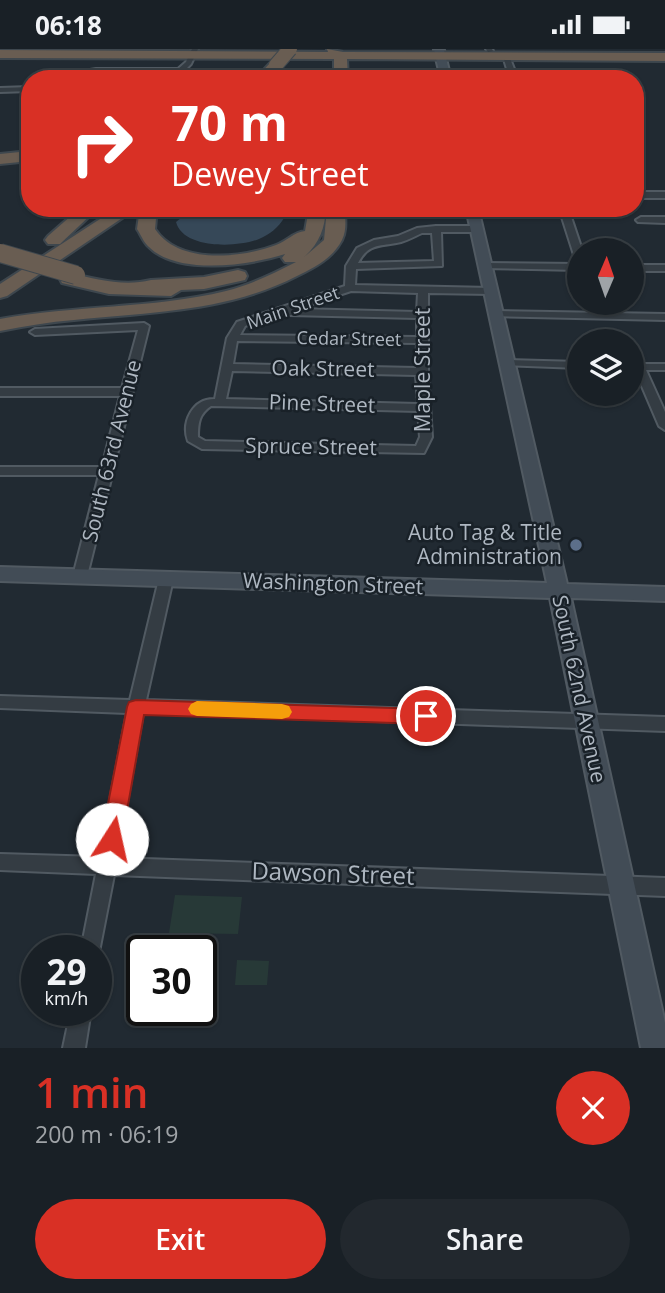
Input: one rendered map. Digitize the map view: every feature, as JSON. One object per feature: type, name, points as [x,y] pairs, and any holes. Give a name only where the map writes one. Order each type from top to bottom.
[{"type":"highway","points":[[0,54],[252,49],[331,59]]},
{"type":"highway","points":[[269,70],[289,49]]},
{"type":"highway","points":[[290,70],[308,49]]},
{"type":"highway","points":[[194,52],[276,60],[490,50],[665,57]]},
{"type":"highway","points":[[440,52],[506,56],[665,51]]},
{"type":"highway","points":[[0,160],[21,158]]},
{"type":"highway","points":[[54,240],[80,217]]},
{"type":"highway","points":[[0,274],[89,217]]},
{"type":"highway","points":[[0,292],[115,217]]},
{"type":"highway","points":[[146,217],[144,226],[147,235],[156,245],[172,253],[192,258],[237,261],[260,258],[297,243],[306,233],[309,217]]},
{"type":"highway","points":[[0,259],[72,277],[123,285],[204,283],[286,262],[310,243],[316,233],[317,217]]},
{"type":"highway","points":[[0,253],[109,288],[168,291],[214,286],[261,276],[288,266],[318,245],[326,234],[327,217]]},
{"type":"highway","points":[[0,325],[74,312],[198,303],[263,286],[287,276],[329,247],[335,236],[336,217]]},
{"type":"street","points":[[182,70],[194,52]]},
{"type":"street","points":[[440,52],[444,70]]},
{"type":"street","points":[[506,56],[511,70]]},
{"type":"street","points":[[0,90],[21,89]]},
{"type":"street","points":[[644,195],[665,195]]},
{"type":"street","name":"South 62nd Avenue","points":[[474,217],[559,591],[656,1048]]},
{"type":"street","points":[[566,217],[573,238]]},
{"type":"street","points":[[641,220],[665,220]]},
{"type":"street","points":[[351,266],[439,264],[436,229]]},
{"type":"street","points":[[350,288],[351,266],[360,250],[377,242],[400,239],[420,230],[477,229]]},
{"type":"street","points":[[485,266],[567,267]]},
{"type":"street","points":[[644,268],[665,268]]},
{"type":"street","name":"Main Street","points":[[220,401],[232,338],[242,324],[350,288],[491,291]]},
{"type":"street","name":"Maple Street","points":[[420,450],[426,437],[422,372],[423,290]]},
{"type":"street","points":[[277,312],[424,315]]},
{"type":"street","points":[[495,314],[665,317]]},
{"type":"street","name":"South 63rd Avenue","points":[[35,332],[144,326],[80,576]]},
{"type":"street","name":"Cedar Street","points":[[232,338],[423,339]]},
{"type":"street","points":[[508,363],[567,365]]},
{"type":"street","name":"Oak Street","points":[[225,367],[422,372]]},
{"type":"street","points":[[644,367],[665,367]]},
{"type":"street","points":[[644,383],[665,426]]},
{"type":"street","points":[[0,392],[126,392]]},
{"type":"street","name":"Pine Street","points":[[220,401],[423,408]]},
{"type":"street","name":"Spruce Street","points":[[220,401],[203,405],[192,419],[192,438],[202,445],[420,450]]},
{"type":"street","points":[[0,471],[106,471]]},
{"type":"street","name":"Washington Street","points":[[0,574],[665,594]]},
{"type":"street","points":[[95,935],[136,707],[166,579]]},
{"type":"street","points":[[0,702],[665,724]]},
{"type":"street","name":"Dawson Street","points":[[0,862],[665,887]]},
{"type":"street","points":[[74,1048],[78,1026]]},
{"type":"shaded area","points":[[175,895],[242,897],[238,934],[169,933]]},
{"type":"shaded area","points":[[237,960],[269,961],[267,985],[235,985]]},
{"type":"water","points":[[182,217],[284,218],[279,225],[259,239],[225,245],[200,242],[189,237],[181,231],[176,222]]},
{"type":"slow traffic","points":[[197,709],[282,712]]},
{"type":"place","name":"Auto Tag & Title Administration","points":[[576,545]]},
{"type":"route","points":[[112,839],[136,707],[426,716]]}]
